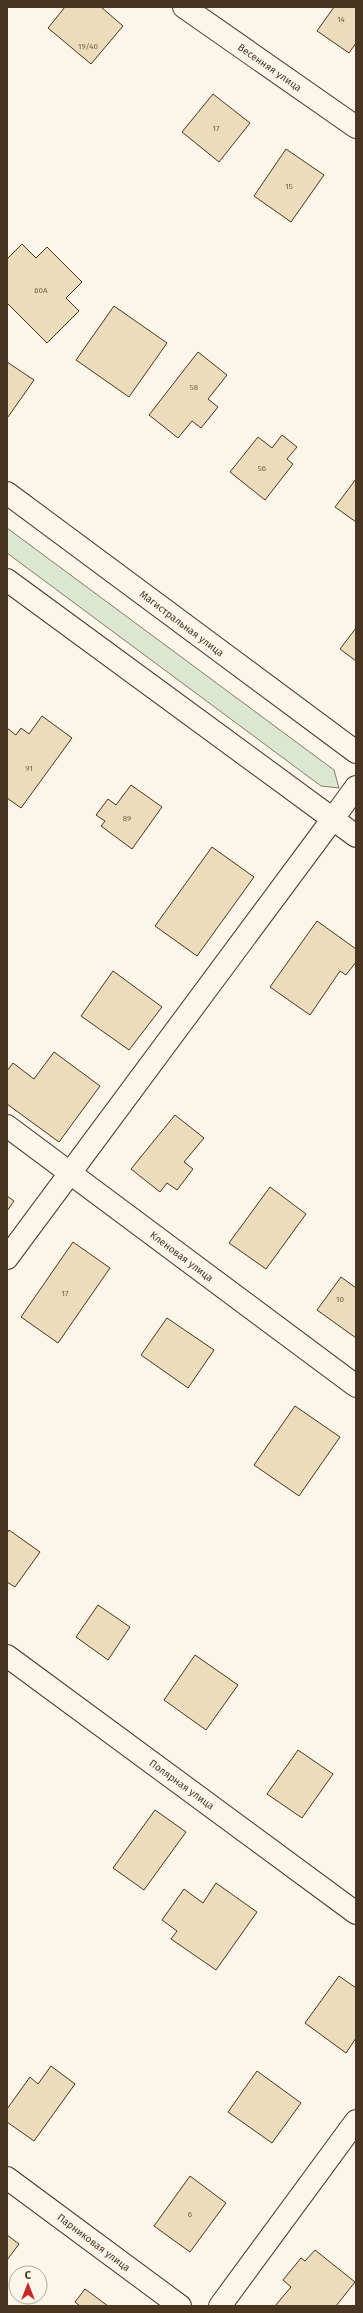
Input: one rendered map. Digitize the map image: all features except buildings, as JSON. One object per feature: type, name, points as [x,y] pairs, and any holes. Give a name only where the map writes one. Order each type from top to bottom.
[{"type":"street","name":"Весенняя улица","points":[[184,7],[356,127]]},
{"type":"street","name":"Магистральная улица","points":[[7,493],[356,752]]},
{"type":"street","points":[[7,580],[332,820],[356,836]]},
{"type":"street","points":[[7,1258],[356,787]]},
{"type":"street","name":"Кленовая улица","points":[[7,1126],[70,1171],[356,1386]]},
{"type":"street","name":"Полярная улица","points":[[7,1656],[356,1913]]},
{"type":"street","points":[[220,2306],[356,2121]]},
{"type":"street","name":"Парниковая улица","points":[[7,2178],[180,2306]]},
{"type":"green space","points":[[7,528],[334,770],[339,788],[321,786],[7,553]]}]
